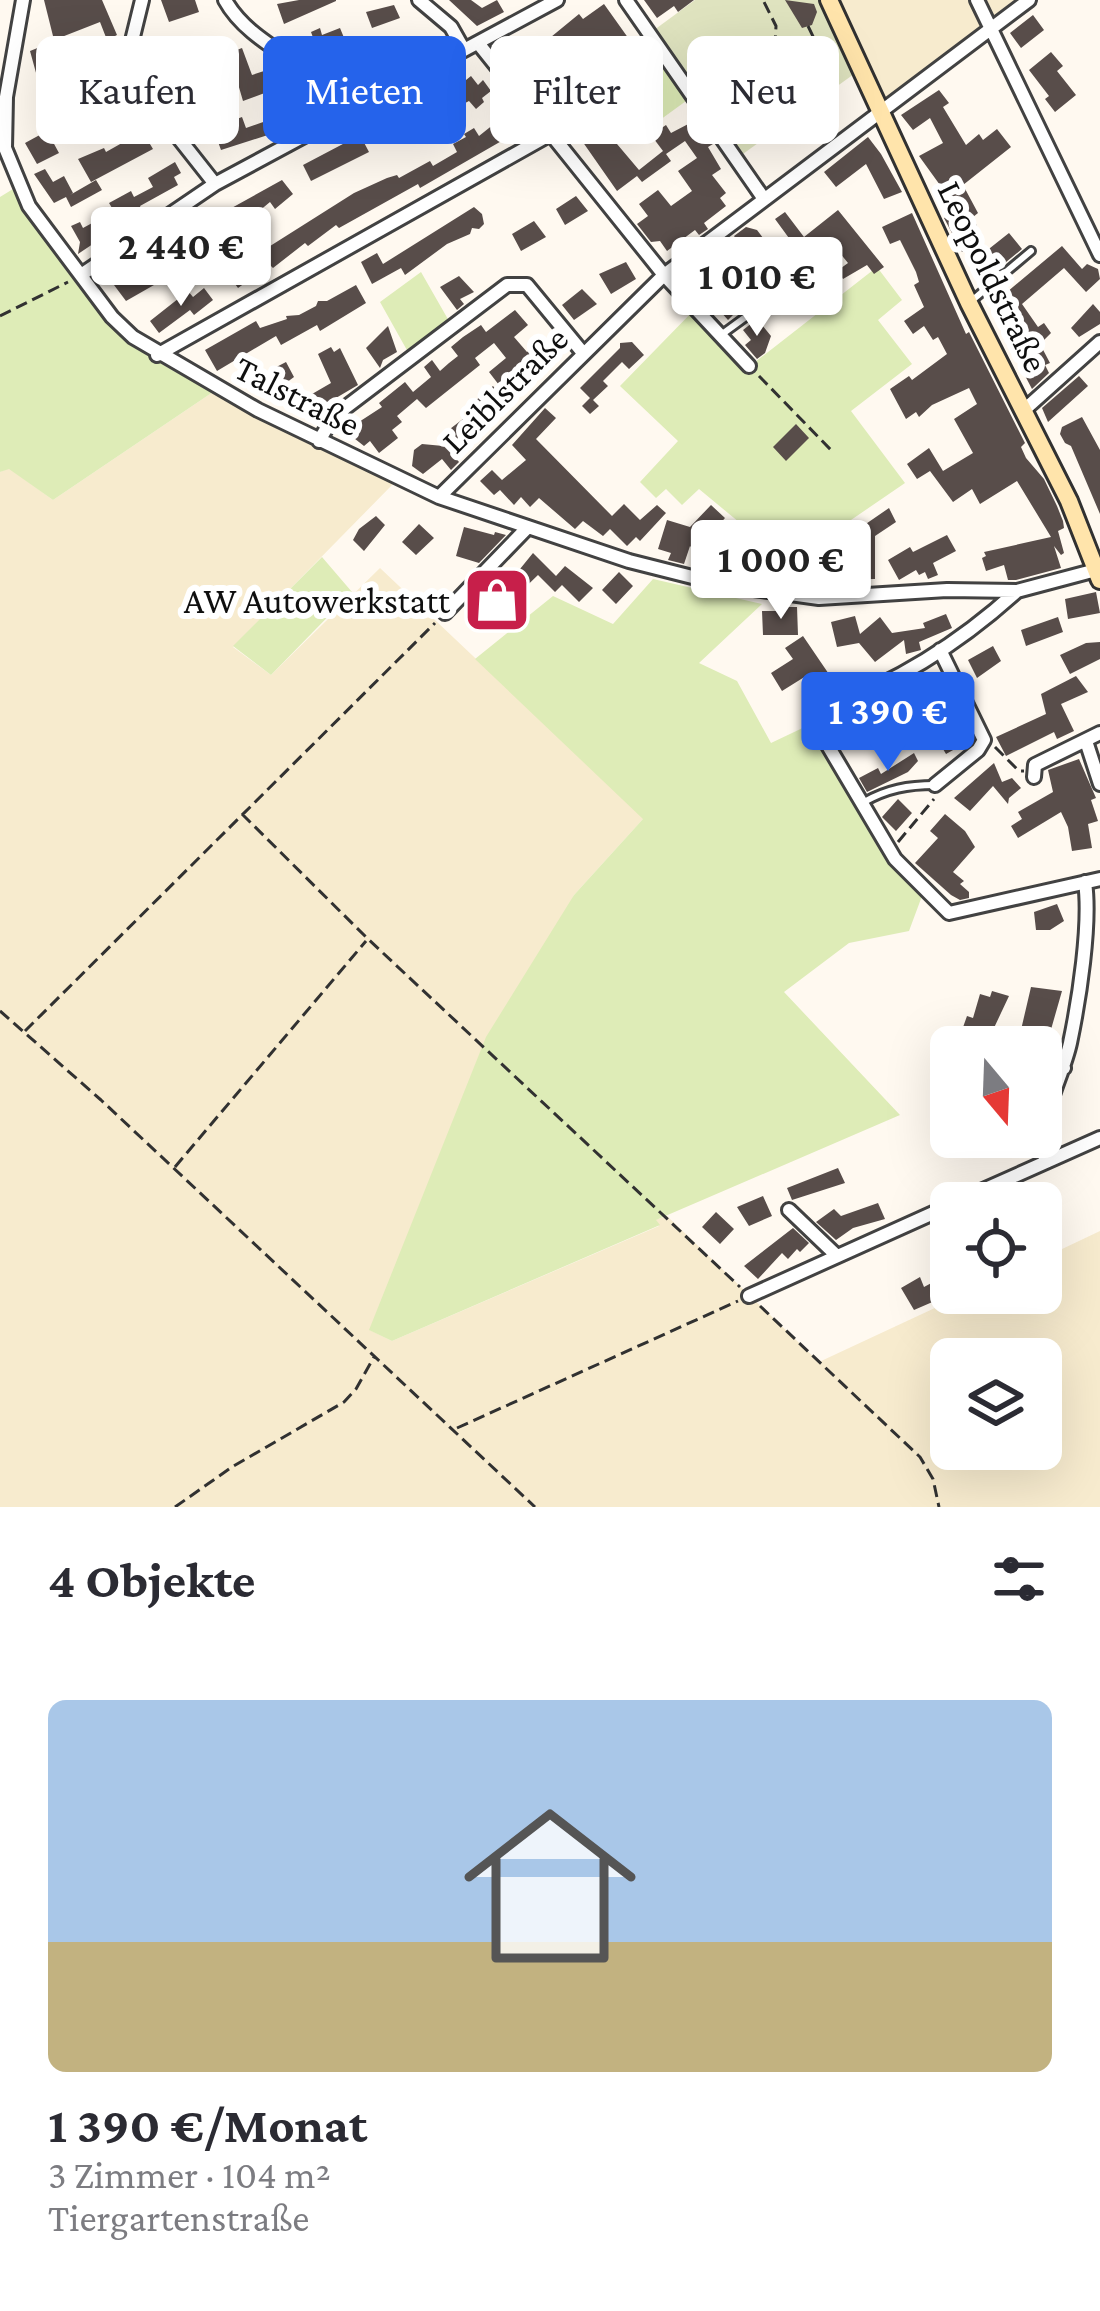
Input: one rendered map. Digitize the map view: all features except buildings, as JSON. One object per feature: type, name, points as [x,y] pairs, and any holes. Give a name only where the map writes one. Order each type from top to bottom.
[{"type":"street","points":[[4,0],[22,2]]},
{"type":"street","points":[[142,0],[129,53],[134,80],[214,184]]},
{"type":"street","points":[[225,0],[239,20],[263,38]]},
{"type":"street","points":[[419,0],[456,36]]},
{"type":"street","points":[[466,49],[556,0]]},
{"type":"street","points":[[626,0],[764,199]]},
{"type":"street","name":"Leopoldstraße","points":[[829,0],[969,303],[1069,501],[1098,575]]},
{"type":"street","points":[[977,0],[1100,255]]},
{"type":"street","name":"Leiblstraße","points":[[839,143],[1029,0]]},
{"type":"street","name":"Talstraße","points":[[22,2],[6,98],[3,155],[29,206],[112,317],[157,355],[319,442],[439,496],[528,527],[680,575],[794,596],[1017,591],[1098,575]]},
{"type":"street","points":[[478,43],[490,59]]},
{"type":"street","points":[[81,275],[214,184],[289,144]]},
{"type":"street","points":[[157,355],[533,144]]},
{"type":"street","points":[[556,144],[664,274],[749,366]]},
{"type":"street","name":"Leiblstraße","points":[[439,496],[664,274],[837,144]]},
{"type":"street","points":[[319,442],[333,417],[507,285],[527,285],[583,353]]},
{"type":"street","points":[[1023,411],[1100,342]]},
{"type":"street","points":[[446,613],[528,527]]},
{"type":"street","points":[[1017,591],[892,680],[819,714],[817,727],[890,852],[949,913],[1093,881],[1064,1068],[1042,1141],[1046,1162]]},
{"type":"street","points":[[935,785],[984,740],[940,650]]},
{"type":"street","points":[[1033,774],[1056,753],[1100,733]]},
{"type":"street","points":[[1087,741],[1100,784]]},
{"type":"street","points":[[1002,1182],[1100,1138]]},
{"type":"street","points":[[789,1210],[837,1256]]},
{"type":"street","points":[[749,1296],[930,1214]]},
{"type":"lane","points":[[717,234],[760,290]]},
{"type":"lane","points":[[969,303],[1031,251]]},
{"type":"lane","points":[[721,335],[818,265]]},
{"type":"lane","points":[[862,804],[885,791],[935,785]]},
{"type":"path","points":[[763,0],[776,36]]},
{"type":"path","points":[[808,26],[813,36]]},
{"type":"path","points":[[0,316],[81,275]]},
{"type":"path","points":[[749,366],[830,450]]},
{"type":"path","points":[[24,1032],[446,613]]},
{"type":"path","points":[[984,740],[1019,771],[1033,774]]},
{"type":"path","points":[[890,852],[933,801],[935,785]]},
{"type":"path","points":[[242,814],[368,939],[920,1457],[933,1479],[939,1507]]},
{"type":"path","points":[[174,1168],[368,939]]},
{"type":"path","points":[[0,1011],[536,1507]]},
{"type":"path","points":[[455,1429],[749,1296]]},
{"type":"path","points":[[175,1507],[232,1467],[344,1402],[374,1356]]},
{"type":"shaded area","points":[[829,0],[1029,0],[881,112]]},
{"type":"shaded area","points":[[213,392],[394,483],[233,647],[271,675],[380,568],[644,818],[574,895],[370,1330],[392,1341],[659,1226],[655,1220],[667,1216],[819,1362],[930,1310],[930,1314],[1062,1314],[1062,1249],[1100,1231],[1100,1507],[0,1507],[0,472],[9,468],[53,500]]},
{"type":"green space","points":[[695,0],[829,0],[861,69],[839,85],[839,36],[687,36],[687,87],[663,52],[663,36],[650,33]]},
{"type":"green space","points":[[663,70],[686,101],[663,118]]},
{"type":"green space","points":[[726,144],[757,144],[736,159]]},
{"type":"green space","points":[[13,189],[65,268],[111,324],[146,354],[213,392],[53,500],[9,469],[0,472],[0,197]]},
{"type":"green space","points":[[877,267],[902,300],[878,320],[912,364],[851,411],[905,483],[832,533],[769,592],[724,585],[763,542],[699,489],[682,505],[666,489],[656,498],[640,482],[678,441],[620,386],[696,308],[750,366]]},
{"type":"green space","points":[[421,272],[449,321],[408,352],[380,302]]},
{"type":"green space","points":[[322,557],[352,592],[271,675],[233,646]]},
{"type":"green space","points":[[653,579],[762,604],[699,663],[737,681],[771,743],[811,724],[883,855],[922,896],[909,931],[849,943],[784,992],[900,1115],[392,1341],[369,1330],[486,1037],[574,895],[643,819],[475,659],[553,596],[613,624]]},
{"type":"place","name":"AW Autowerkstatt","points":[[497,600]]}]
